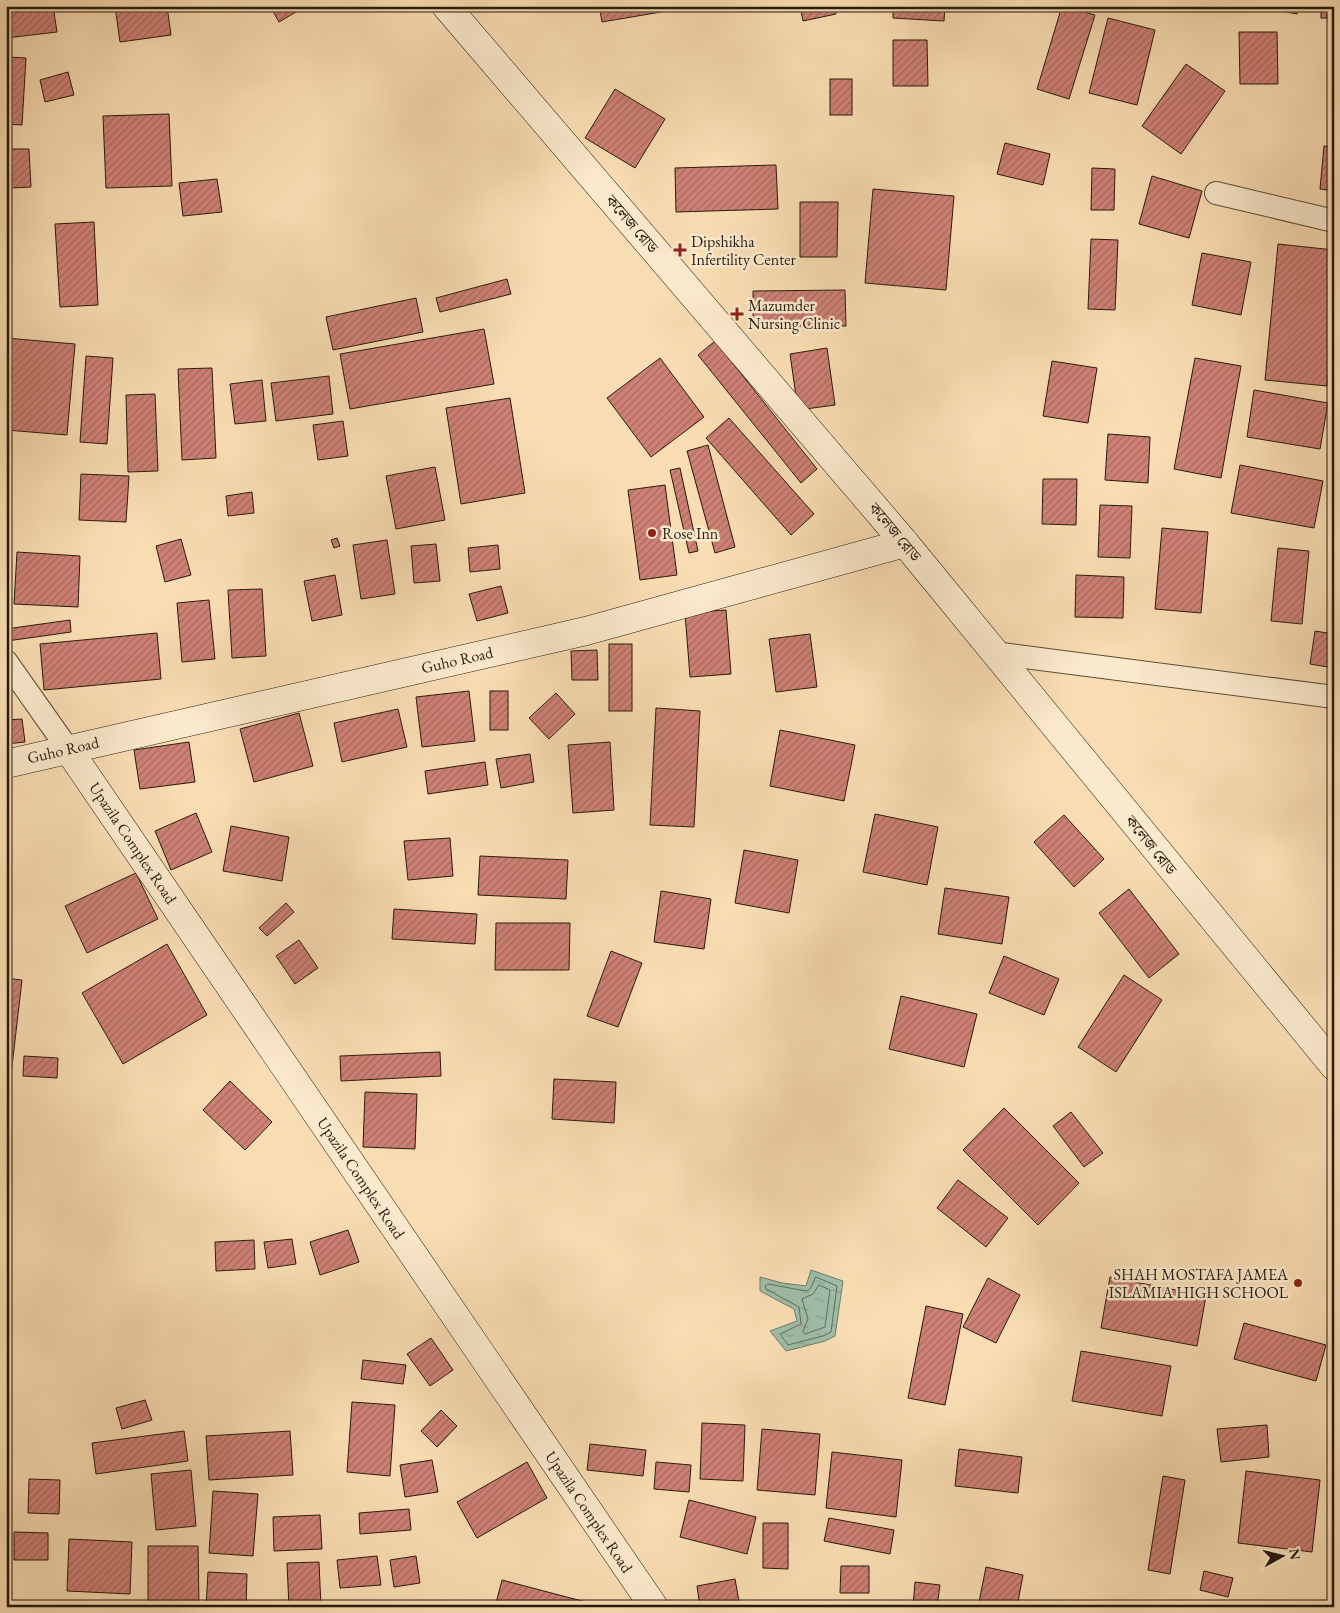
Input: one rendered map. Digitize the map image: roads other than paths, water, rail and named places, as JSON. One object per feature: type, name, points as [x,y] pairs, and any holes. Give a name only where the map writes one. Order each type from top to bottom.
[{"type":"main road","name":"কলেজ রোড","points":[[446,6],[905,543],[1334,1066]]},
{"type":"main road","name":"Guho Road","points":[[6,764],[586,631],[905,543]]},
{"type":"main road","name":"Upazila Complex Road","points":[[68,749],[654,1607]]},
{"type":"street","points":[[1216,193],[1334,221]]},
{"type":"street","points":[[994,652],[1334,697]]},
{"type":"street","points":[[6,661],[68,749]]},
{"type":"water","points":[[811,1270],[843,1281],[835,1336],[825,1341],[786,1351],[770,1331],[797,1321],[794,1309],[760,1291],[760,1277],[782,1283],[806,1286]]},
{"type":"place","name":"Dipshikha Infertility Center","points":[[680,250]]},
{"type":"place","name":"Mazumder Nursing Clinic","points":[[737,314]]},
{"type":"place","name":"Rose Inn","points":[[652,533]]},
{"type":"place","name":"SHAH MOSTAFA JAMEA ISLAMIA HIGH SCHOOL","points":[[1298,1283]]}]
